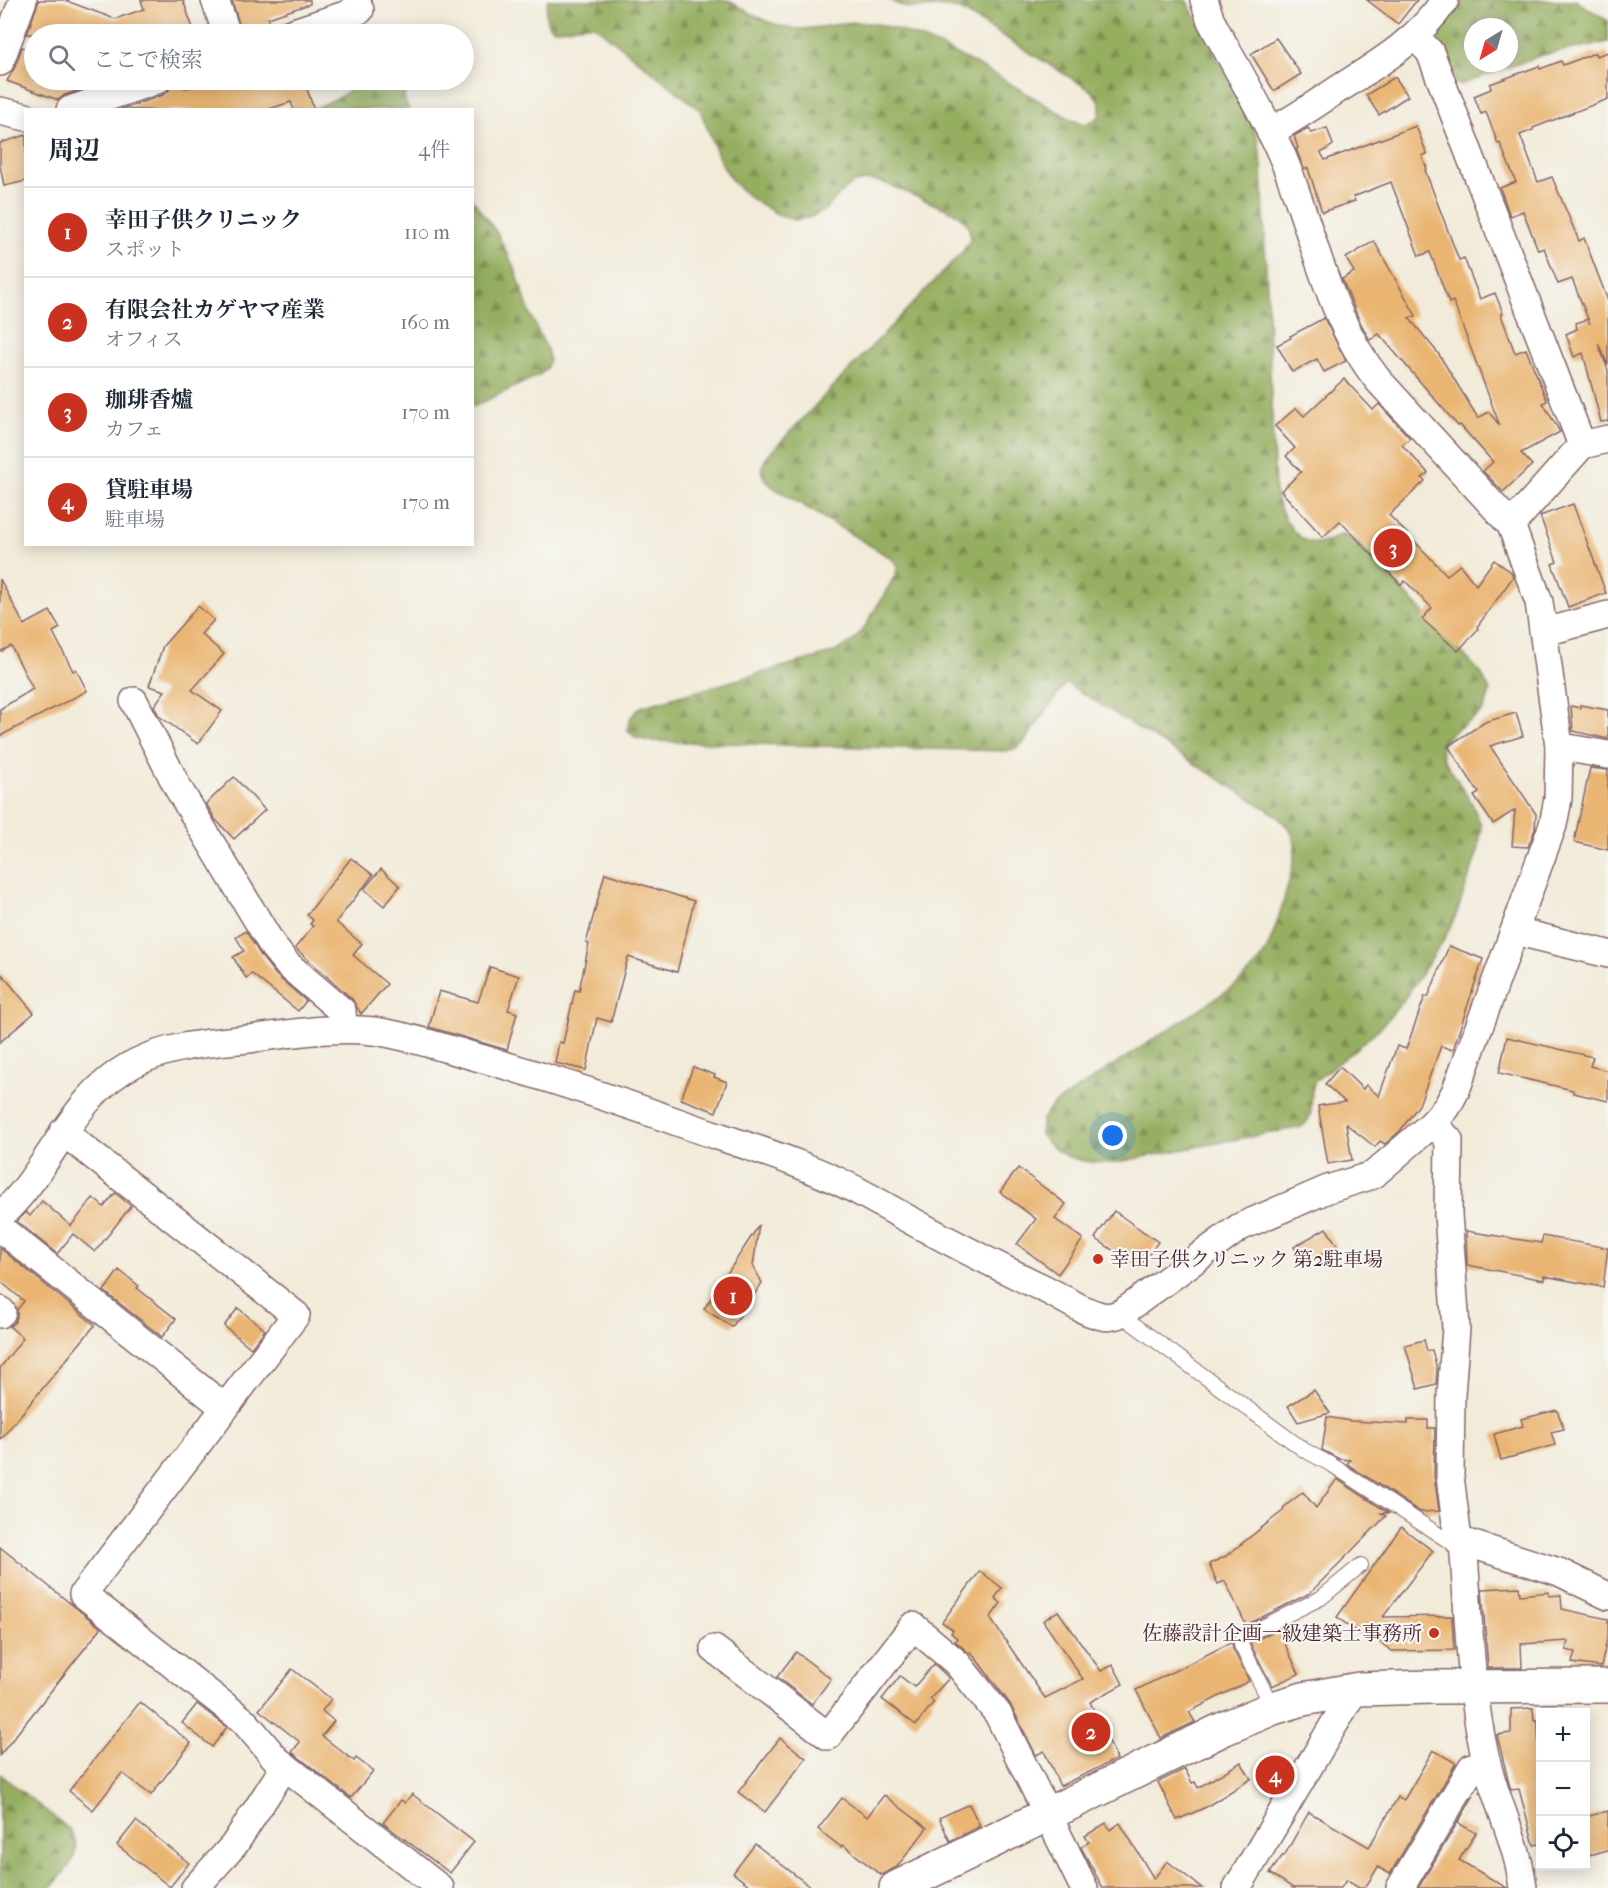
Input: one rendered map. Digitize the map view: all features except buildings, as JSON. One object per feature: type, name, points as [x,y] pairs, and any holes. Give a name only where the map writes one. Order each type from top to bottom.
[{"type":"street","points":[[0,62],[23,0]]},
{"type":"street","points":[[216,0],[224,24]]},
{"type":"street","points":[[318,24],[360,10],[357,0]]},
{"type":"street","points":[[0,1216],[28,1187],[63,1132],[93,1093],[136,1062],[160,1053],[198,1045],[316,1030],[376,1031],[559,1080],[814,1170],[1092,1312],[1110,1317],[1124,1311],[1240,1227],[1328,1189],[1373,1175],[1433,1123],[1447,1107],[1456,1090],[1553,825],[1558,799],[1559,748],[1539,602],[1511,525],[1378,380],[1366,363],[1334,300],[1289,174],[1270,132],[1211,21],[1204,0]]},
{"type":"street","points":[[1270,132],[1415,37],[1445,0]]},
{"type":"street","points":[[1415,37],[1430,52],[1582,445]]},
{"type":"street","points":[[76,108],[128,90]]},
{"type":"street","points":[[0,111],[24,117]]},
{"type":"street","points":[[1511,525],[1582,445],[1608,439]]},
{"type":"street","points":[[1543,630],[1560,628],[1608,615]]},
{"type":"street","points":[[134,701],[178,788],[274,948],[288,965],[342,1011],[343,1029]]},
{"type":"street","points":[[1559,748],[1608,755]]},
{"type":"street","points":[[1515,931],[1608,954]]},
{"type":"street","points":[[1433,1123],[1449,1140],[1448,1214],[1456,1328],[1451,1395],[1450,1476],[1460,1541],[1473,1686],[1487,1763],[1494,1790],[1520,1860],[1523,1888]]},
{"type":"street","points":[[63,1132],[296,1315],[83,1594],[244,1720],[276,1759],[440,1888]]},
{"type":"street","points":[[0,1228],[225,1408]]},
{"type":"street","points":[[1460,1541],[1559,1572],[1608,1596]]},
{"type":"street","points":[[714,1649],[828,1736],[913,1626],[957,1663],[991,1704],[1084,1888]]},
{"type":"street","points":[[896,1888],[1223,1730],[1273,1708],[1303,1699],[1354,1689],[1608,1686]]},
{"type":"street","points":[[1237,1888],[1354,1689]]},
{"type":"street","points":[[1400,1888],[1472,1767],[1487,1763]]},
{"type":"street","points":[[195,1888],[234,1845],[285,1766]]},
{"type":"lane","points":[[1124,1311],[1128,1320],[1304,1450],[1332,1465],[1447,1540],[1460,1541]]},
{"type":"lane","points":[[1273,1708],[1241,1646],[1242,1637],[1321,1598],[1361,1565]]},
{"type":"green space","points":[[548,0],[728,0],[762,19],[790,28],[859,22],[881,25],[955,54],[1003,79],[1072,120],[1086,125],[1100,116],[1100,103],[1092,91],[961,10],[951,7],[909,8],[890,0],[1186,0],[1247,113],[1258,139],[1262,165],[1275,492],[1280,508],[1289,525],[1309,542],[1324,542],[1345,535],[1357,542],[1481,673],[1490,691],[1484,709],[1448,736],[1441,749],[1443,758],[1472,803],[1481,826],[1479,848],[1457,913],[1444,940],[1403,1001],[1381,1027],[1315,1081],[1310,1117],[1301,1127],[1112,1163],[1072,1158],[1055,1149],[1040,1134],[1042,1119],[1053,1105],[1233,987],[1255,967],[1265,953],[1274,931],[1295,853],[1293,835],[1275,814],[1066,683],[1025,741],[1017,748],[1006,751],[648,741],[635,737],[627,729],[631,717],[641,707],[835,652],[852,642],[865,627],[896,574],[898,566],[891,558],[774,488],[763,477],[763,465],[768,455],[964,250],[971,238],[968,225],[958,214],[884,183],[869,180],[854,183],[825,210],[811,217],[796,220],[780,216],[749,197],[733,182],[720,161],[700,110],[594,25],[552,28],[546,14]]},
{"type":"green space","points":[[1459,0],[1575,0],[1608,21],[1608,42],[1542,55],[1518,64],[1518,18],[1464,18],[1464,72],[1496,72],[1460,85],[1456,83],[1439,43],[1441,27]]},
{"type":"green space","points":[[350,90],[405,90],[405,101],[408,108],[316,108]]},
{"type":"green space","points":[[474,202],[497,233],[515,269],[530,314],[548,352],[549,361],[546,369],[539,375],[474,407]]},
{"type":"green space","points":[[0,1774],[69,1829],[74,1838],[76,1846],[72,1860],[51,1888],[0,1888]]},
{"type":"place","name":"珈琲香爐","points":[[1393,548]]},
{"type":"place","name":"幸田子供クリニック 第2駐車場","points":[[1098,1259]]},
{"type":"place","name":"幸田子供クリニック","points":[[733,1296]]},
{"type":"place","name":"佐藤設計企画一級建築士事務所","points":[[1434,1633]]},
{"type":"place","name":"有限会社カゲヤマ産業","points":[[1091,1732]]},
{"type":"place","name":"貸駐車場","points":[[1275,1775]]}]
